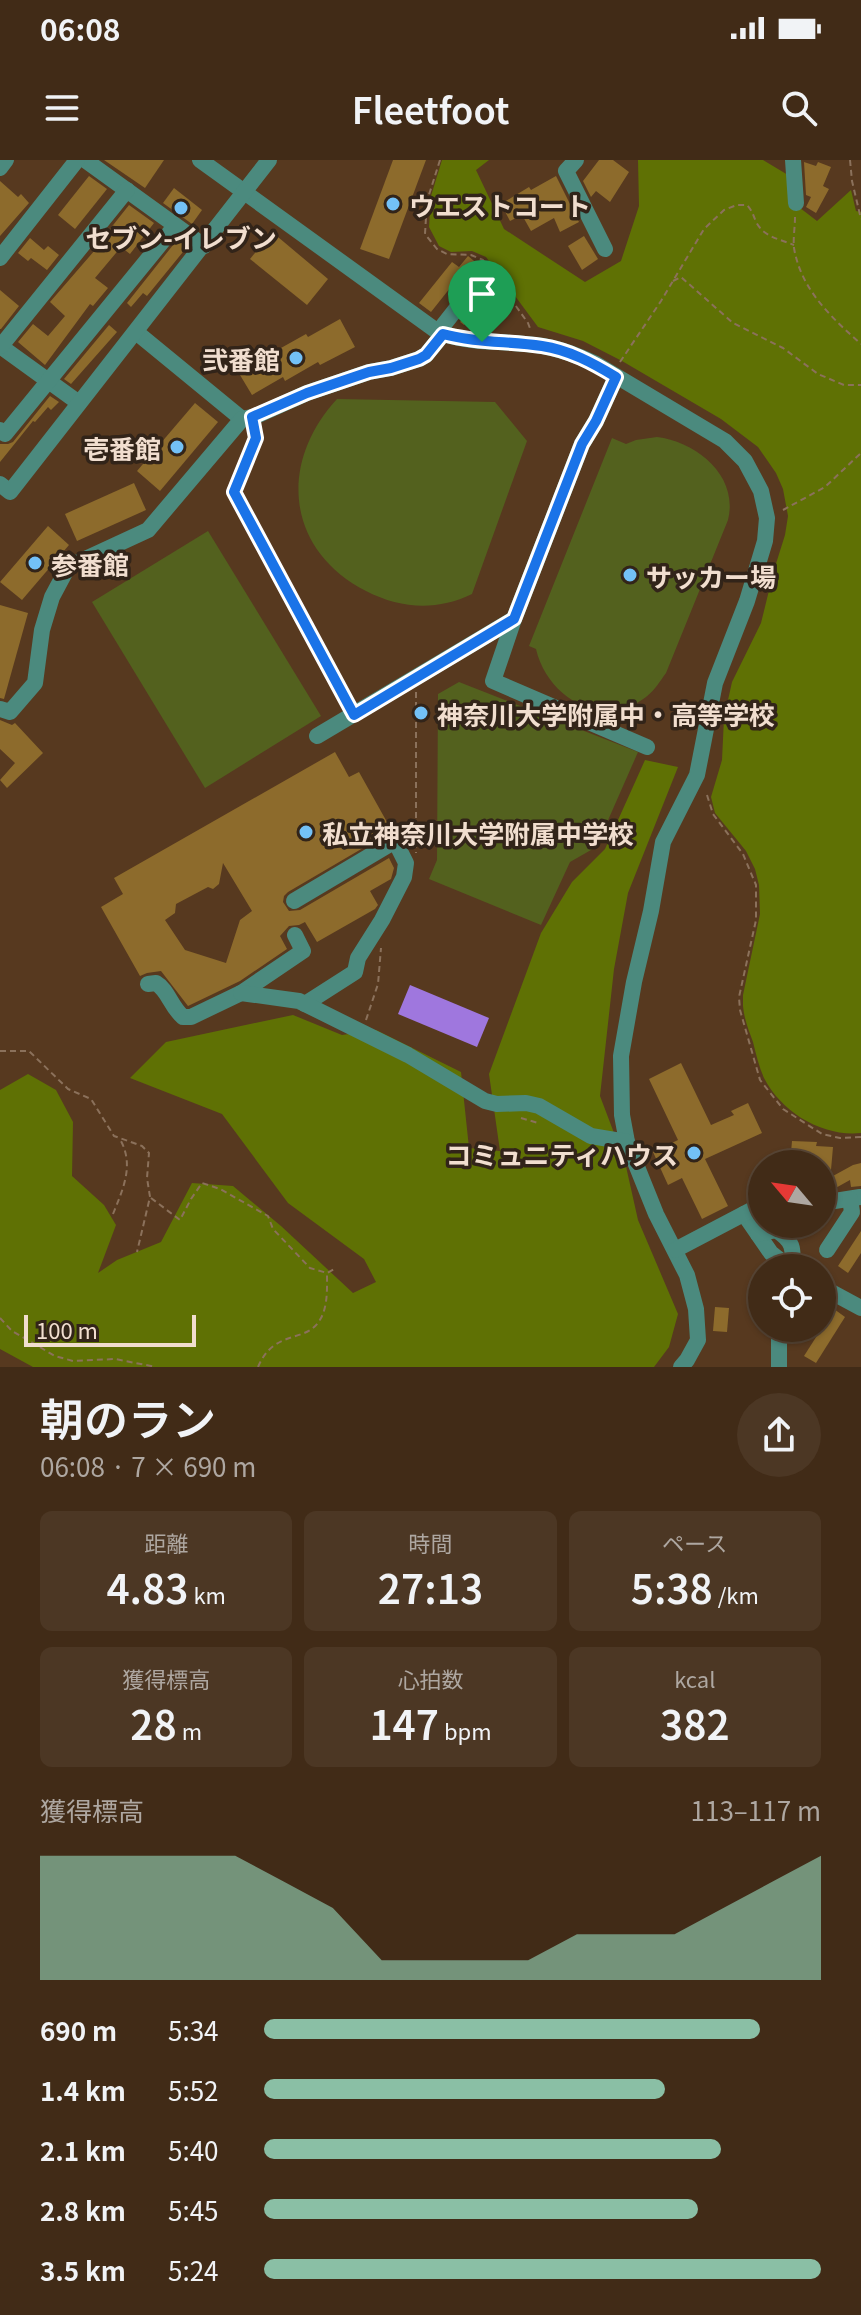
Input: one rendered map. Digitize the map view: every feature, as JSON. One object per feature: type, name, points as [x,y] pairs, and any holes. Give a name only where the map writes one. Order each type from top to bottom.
[{"type":"street","points":[[0,168],[6,160]]},
{"type":"street","points":[[0,258],[77,160]]},
{"type":"street","points":[[85,160],[204,246]]},
{"type":"street","points":[[200,160],[440,333],[482,342],[558,349],[618,369],[725,441],[745,461],[761,491],[767,518],[765,541],[747,601],[715,683],[697,775],[663,842],[621,1056],[622,1115],[627,1142],[656,1214],[687,1275],[698,1324],[698,1340],[681,1367]]},
{"type":"street","points":[[3,493],[136,332],[269,160]]},
{"type":"street","points":[[576,160],[566,171],[605,249]]},
{"type":"street","points":[[793,160],[796,206]]},
{"type":"street","points":[[79,403],[1,346],[127,190]]},
{"type":"street","points":[[0,430],[5,434],[175,226]]},
{"type":"street","points":[[0,709],[10,712],[35,683],[42,630],[52,597],[68,567],[148,530],[247,418],[332,384],[426,355],[471,290]]},
{"type":"street","points":[[136,332],[247,418]]},
{"type":"street","points":[[618,369],[596,421],[582,444],[493,681],[647,747]]},
{"type":"street","points":[[317,736],[514,619]]},
{"type":"street","points":[[294,901],[395,841],[406,863],[404,877],[358,958],[355,972],[305,1004]]},
{"type":"street","points":[[148,984],[162,986],[183,1017],[191,1017],[241,993],[303,951],[295,935]]},
{"type":"street","points":[[241,993],[281,997],[305,1004],[408,1055],[485,1101],[539,1106],[591,1136],[627,1142]]},
{"type":"street","points":[[827,1250],[852,1212],[856,1198],[836,1201]]},
{"type":"street","points":[[675,1250],[748,1212]]},
{"type":"street","points":[[744,1214],[774,1254]]},
{"type":"street","points":[[836,1295],[861,1308]]},
{"type":"street","points":[[779,1342],[779,1367]]},
{"type":"path","points":[[440,160],[427,201],[425,234],[437,249],[447,254],[471,255],[483,260],[531,331]]},
{"type":"path","points":[[850,160],[861,219]]},
{"type":"path","points":[[618,369],[704,229],[724,210],[747,205],[766,235],[794,245]]},
{"type":"path","points":[[796,206],[794,245],[797,261],[825,311],[861,344]]},
{"type":"path","points":[[680,269],[681,277],[733,323],[783,348],[818,374],[844,385],[861,385]]},
{"type":"path","points":[[673,281],[681,277]]},
{"type":"path","points":[[247,418],[256,438],[234,492],[354,715]]},
{"type":"path","points":[[783,510],[825,487],[861,453]]},
{"type":"path","points":[[707,795],[713,814],[743,854],[756,885],[756,920],[739,997],[760,1080],[783,1109],[822,1134],[840,1138],[861,1137]]},
{"type":"path","points":[[0,1051],[29,1051],[68,1089],[91,1099],[114,1136],[142,1146],[149,1153],[147,1178],[150,1197],[137,1252]]},
{"type":"path","points":[[113,1214],[127,1174],[126,1151],[120,1140]]},
{"type":"path","points":[[150,1197],[180,1220],[202,1183],[220,1189],[268,1216],[273,1229],[310,1268],[327,1273],[336,1268]]},
{"type":"path","points":[[258,1367],[267,1350],[278,1341],[306,1332],[323,1316],[327,1273]]},
{"type":"path","points":[[0,1318],[12,1331],[55,1356],[73,1361],[115,1359],[156,1367]]},
{"type":"green space","points":[[442,160],[489,160],[476,170],[504,229],[585,282],[621,261],[639,206],[638,160],[763,160],[788,175],[791,201],[817,221],[851,190],[856,211],[861,212],[861,1133],[832,1131],[805,1120],[781,1102],[764,1078],[743,1006],[760,914],[759,885],[746,851],[715,813],[711,797],[722,760],[724,718],[732,682],[761,623],[785,535],[788,516],[783,489],[758,447],[721,419],[583,341],[538,327],[486,257],[472,251],[451,252],[439,246],[429,227],[431,196]]},
{"type":"green space","points":[[337,399],[495,402],[527,441],[472,594],[432,605],[392,601],[366,591],[339,574],[319,553],[306,529],[299,504],[299,477],[305,450],[318,424]]},
{"type":"green space","points":[[657,437],[687,446],[712,464],[727,489],[730,504],[728,520],[666,673],[646,697],[629,707],[612,711],[595,709],[579,704],[564,694],[542,666],[536,649],[529,646],[612,438],[626,444]]},
{"type":"green space","points":[[208,531],[321,716],[205,788],[92,602]]},
{"type":"green space","points":[[459,682],[638,752],[598,843],[570,862],[541,925],[429,879],[437,860],[438,694]]},
{"type":"green space","points":[[645,760],[678,767],[628,893],[614,969],[600,1096],[625,1162],[638,1220],[678,1314],[669,1347],[654,1367],[33,1367],[0,1349],[0,1090],[28,1074],[56,1090],[73,1122],[72,1176],[104,1205],[116,1225],[98,1273],[117,1260],[161,1242],[192,1183],[233,1186],[353,1293],[376,1282],[364,1259],[288,1203],[222,1114],[130,1078],[166,1042],[293,1015],[342,1035],[376,1030],[461,1072],[469,1148],[500,1151],[489,1074],[541,933],[572,882],[605,849]]},
{"type":"shaded area","points":[[410,985],[489,1018],[477,1047],[398,1014]]},
{"type":"building","points":[[104,160],[164,160],[145,188]]},
{"type":"building","name":"ウエストコート","points":[[393,160],[426,160],[389,259],[360,249]]},
{"type":"building","points":[[599,160],[613,160],[629,172],[610,202],[596,191],[591,197],[583,181]]},
{"type":"building","points":[[804,162],[816,166],[818,162],[831,167],[823,186],[829,189],[816,213],[806,207],[811,197],[806,195]]},
{"type":"building","points":[[89,176],[107,189],[75,229],[58,215]]},
{"type":"building","points":[[556,176],[579,222],[560,232],[554,218],[531,231],[522,215],[510,221],[501,204],[529,187],[531,190]]},
{"type":"building","points":[[0,181],[29,203],[0,236]]},
{"type":"building","points":[[174,188],[202,210],[192,224],[163,203]]},
{"type":"building","points":[[129,205],[154,223],[130,254],[121,247],[95,278],[108,288],[93,306],[90,304],[45,365],[18,342],[33,324],[48,336],[65,316],[50,302],[108,235]]},
{"type":"building","points":[[272,232],[328,279],[307,305],[250,259]]},
{"type":"building","points":[[584,236],[598,259],[582,270],[568,246]]},
{"type":"building","points":[[30,238],[44,250],[48,246],[59,255],[47,270],[18,253]]},
{"type":"building","points":[[177,240],[187,247],[147,296],[143,293],[131,307],[127,303]]},
{"type":"building","points":[[468,256],[479,265],[476,269],[494,281],[486,292],[513,307],[494,329],[471,314],[464,325],[460,322],[482,291],[478,282],[462,273],[431,312],[419,303],[452,262],[459,267]]},
{"type":"building","points":[[0,290],[19,306],[1,329],[0,329]]},
{"type":"building","name":"弐番館","points":[[340,319],[355,347],[320,365],[318,362],[285,381],[283,377],[252,395],[237,370],[270,350],[272,353]]},
{"type":"building","points":[[109,325],[117,332],[71,384],[64,379]]},
{"type":"building","points":[[50,396],[59,402],[51,410],[48,407],[33,421],[0,462],[0,444],[13,442]]},
{"type":"building","name":"壱番館","points":[[195,403],[218,422],[160,491],[137,471]]},
{"type":"building","points":[[134,483],[146,510],[77,541],[65,514]]},
{"type":"building","name":"参番館","points":[[48,526],[69,545],[22,600],[0,582]]},
{"type":"building","points":[[0,605],[28,613],[4,699],[0,698]]},
{"type":"building","points":[[0,720],[12,725],[15,723],[43,753],[7,788],[0,780],[15,763],[0,749]]},
{"type":"building","points":[[335,752],[349,777],[359,772],[392,831],[288,892],[283,902],[289,911],[300,910],[389,858],[394,868],[391,879],[370,891],[378,905],[375,909],[317,942],[305,922],[289,926],[280,936],[287,949],[240,981],[188,1006],[161,971],[140,976],[101,907],[123,894],[114,878]],"holes":[[[223,863],[252,911],[240,920],[226,963],[185,950],[165,920],[175,913],[176,904],[219,884]]]},
{"type":"building","points":[[681,1063],[711,1125],[734,1115],[731,1111],[748,1103],[762,1133],[705,1159],[728,1206],[702,1219],[682,1178],[668,1185],[653,1152],[678,1140],[649,1079]]},
{"type":"building","points":[[792,1141],[817,1142],[816,1146],[833,1147],[833,1150],[791,1150]]},
{"type":"building","points":[[861,1163],[861,1186],[851,1187],[850,1180],[836,1188],[836,1174]]},
{"type":"building","points":[[861,1231],[861,1253],[848,1273],[838,1266]]},
{"type":"building","points":[[715,1307],[729,1308],[727,1332],[713,1331]]},
{"type":"building","points":[[836,1310],[845,1317],[836,1331]]},
{"type":"building","points":[[813,1342],[829,1342],[816,1363],[804,1356]]},
{"type":"place","name":"ウエストコート","points":[[393,204]]},
{"type":"place","name":"セブン-イレブン","points":[[181,208]]},
{"type":"place","name":"弐番館","points":[[296,358]]},
{"type":"place","name":"壱番館","points":[[177,447]]},
{"type":"place","name":"参番館","points":[[35,563]]},
{"type":"place","name":"サッカー場","points":[[630,575]]},
{"type":"place","name":"神奈川大学附属中・高等学校","points":[[421,713]]},
{"type":"place","name":"私立神奈川大学附属中学校","points":[[306,832]]},
{"type":"place","name":"コミュニティハウス","points":[[694,1153]]},
{"type":"route","points":[[443,334],[482,342],[558,349],[596,364],[616,377],[582,444],[514,619],[354,715],[234,492],[256,438],[252,417],[307,393],[419,359],[443,334]]}]
